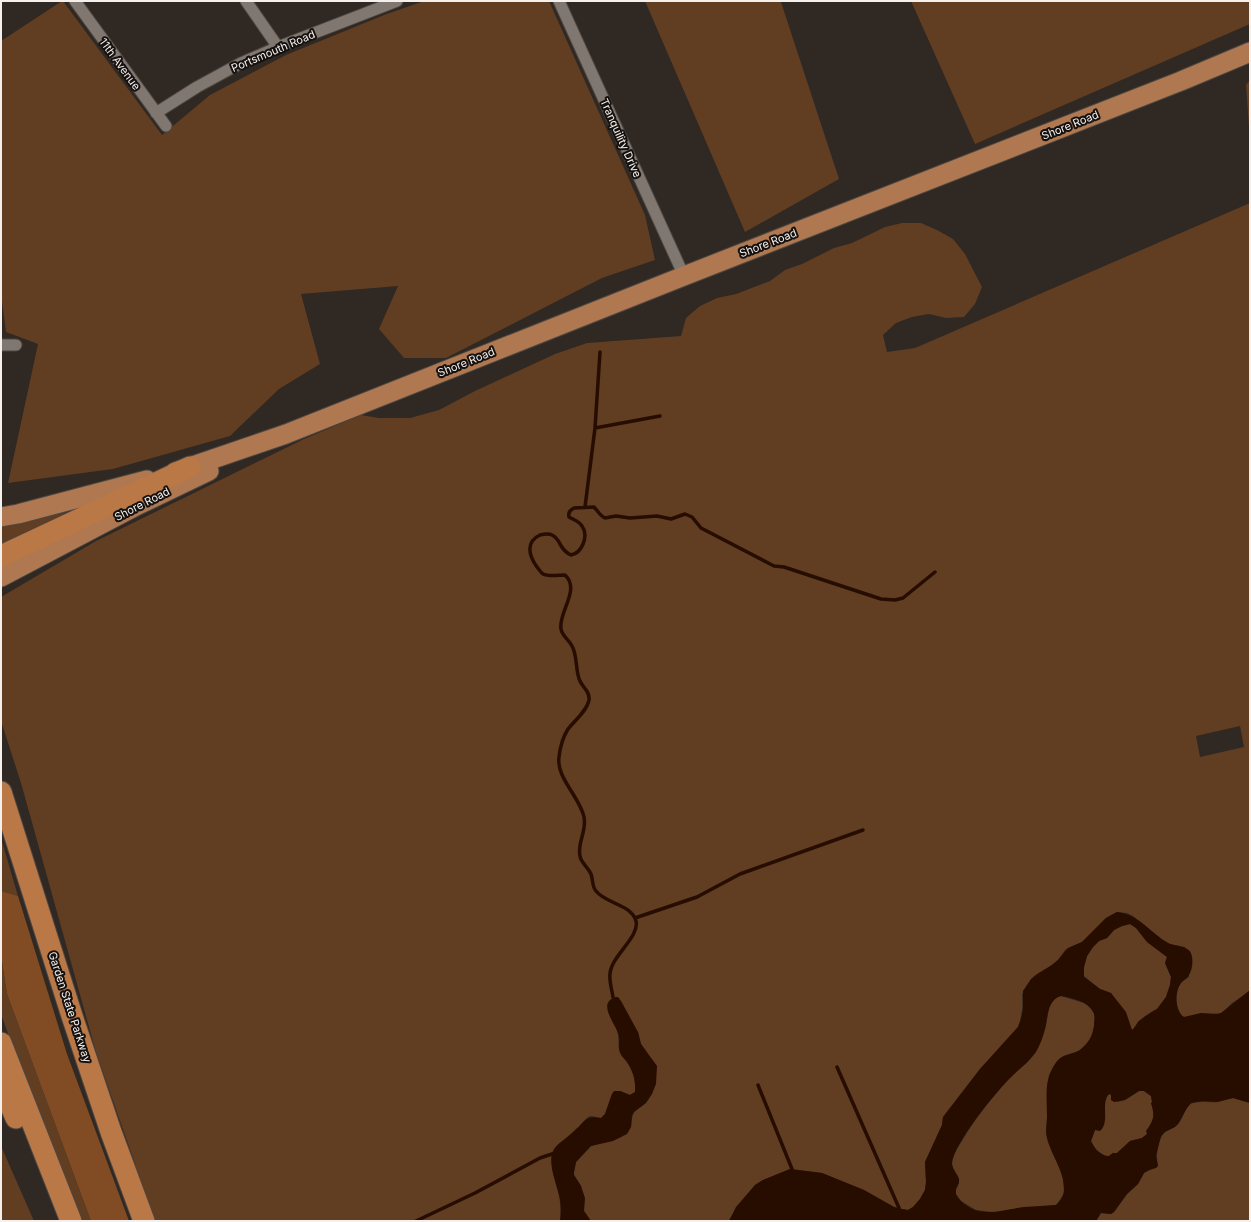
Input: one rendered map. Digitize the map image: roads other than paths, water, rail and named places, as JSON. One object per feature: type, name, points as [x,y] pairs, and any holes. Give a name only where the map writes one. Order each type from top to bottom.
[{"type":"highway","name":"Shore Road","points":[[1,517],[18,514],[133,484],[190,467],[286,434],[1181,81],[1250,52]]},
{"type":"highway","name":"Shore Road","points":[[1,577],[134,507],[286,434]]},
{"type":"highway","points":[[1,556],[190,467]]},
{"type":"highway","name":"Garden State Parkway","points":[[1,792],[111,1132],[144,1221]]},
{"type":"highway","points":[[1,1043],[71,1221]]},
{"type":"highway","points":[[1,1084],[59,1221]]},
{"type":"street","name":"11th Avenue","points":[[75,1],[166,126]]},
{"type":"street","points":[[246,1],[278,47]]},
{"type":"street","name":"Portsmouth Road","points":[[156,113],[204,83],[241,63],[278,47],[397,1]]},
{"type":"street","name":"Tranquility Drive","points":[[559,1],[684,276]]},
{"type":"street","points":[[1,345],[16,345]]},
{"type":"waterway","points":[[585,507],[595,428],[600,352]]},
{"type":"waterway","points":[[595,428],[660,416]]},
{"type":"waterway","points":[[613,997],[610,980],[612,967],[615,960],[634,934],[636,921],[633,915],[624,907],[606,899],[596,891],[591,874],[583,863],[579,851],[585,822],[584,817],[578,802],[561,772],[559,757],[566,732],[586,708],[589,697],[578,677],[574,650],[561,629],[561,622],[570,594],[571,587],[569,581],[565,575],[554,576],[543,574],[541,572],[534,563],[530,554],[530,545],[532,541],[540,535],[550,534],[557,539],[567,553],[571,555],[575,554],[581,548],[585,534],[581,524],[569,517],[569,513],[574,508],[594,507],[600,515],[605,518],[616,516],[630,518],[657,516],[671,519],[685,514],[692,517],[701,528],[774,566],[784,567],[881,599],[895,600],[903,598],[935,572]]},
{"type":"waterway","points":[[635,918],[697,897],[740,874],[863,830]]},
{"type":"waterway","points":[[837,1067],[899,1208]]},
{"type":"waterway","points":[[758,1085],[792,1169]]},
{"type":"waterway","points":[[416,1221],[475,1193],[540,1158],[552,1154]]}]
